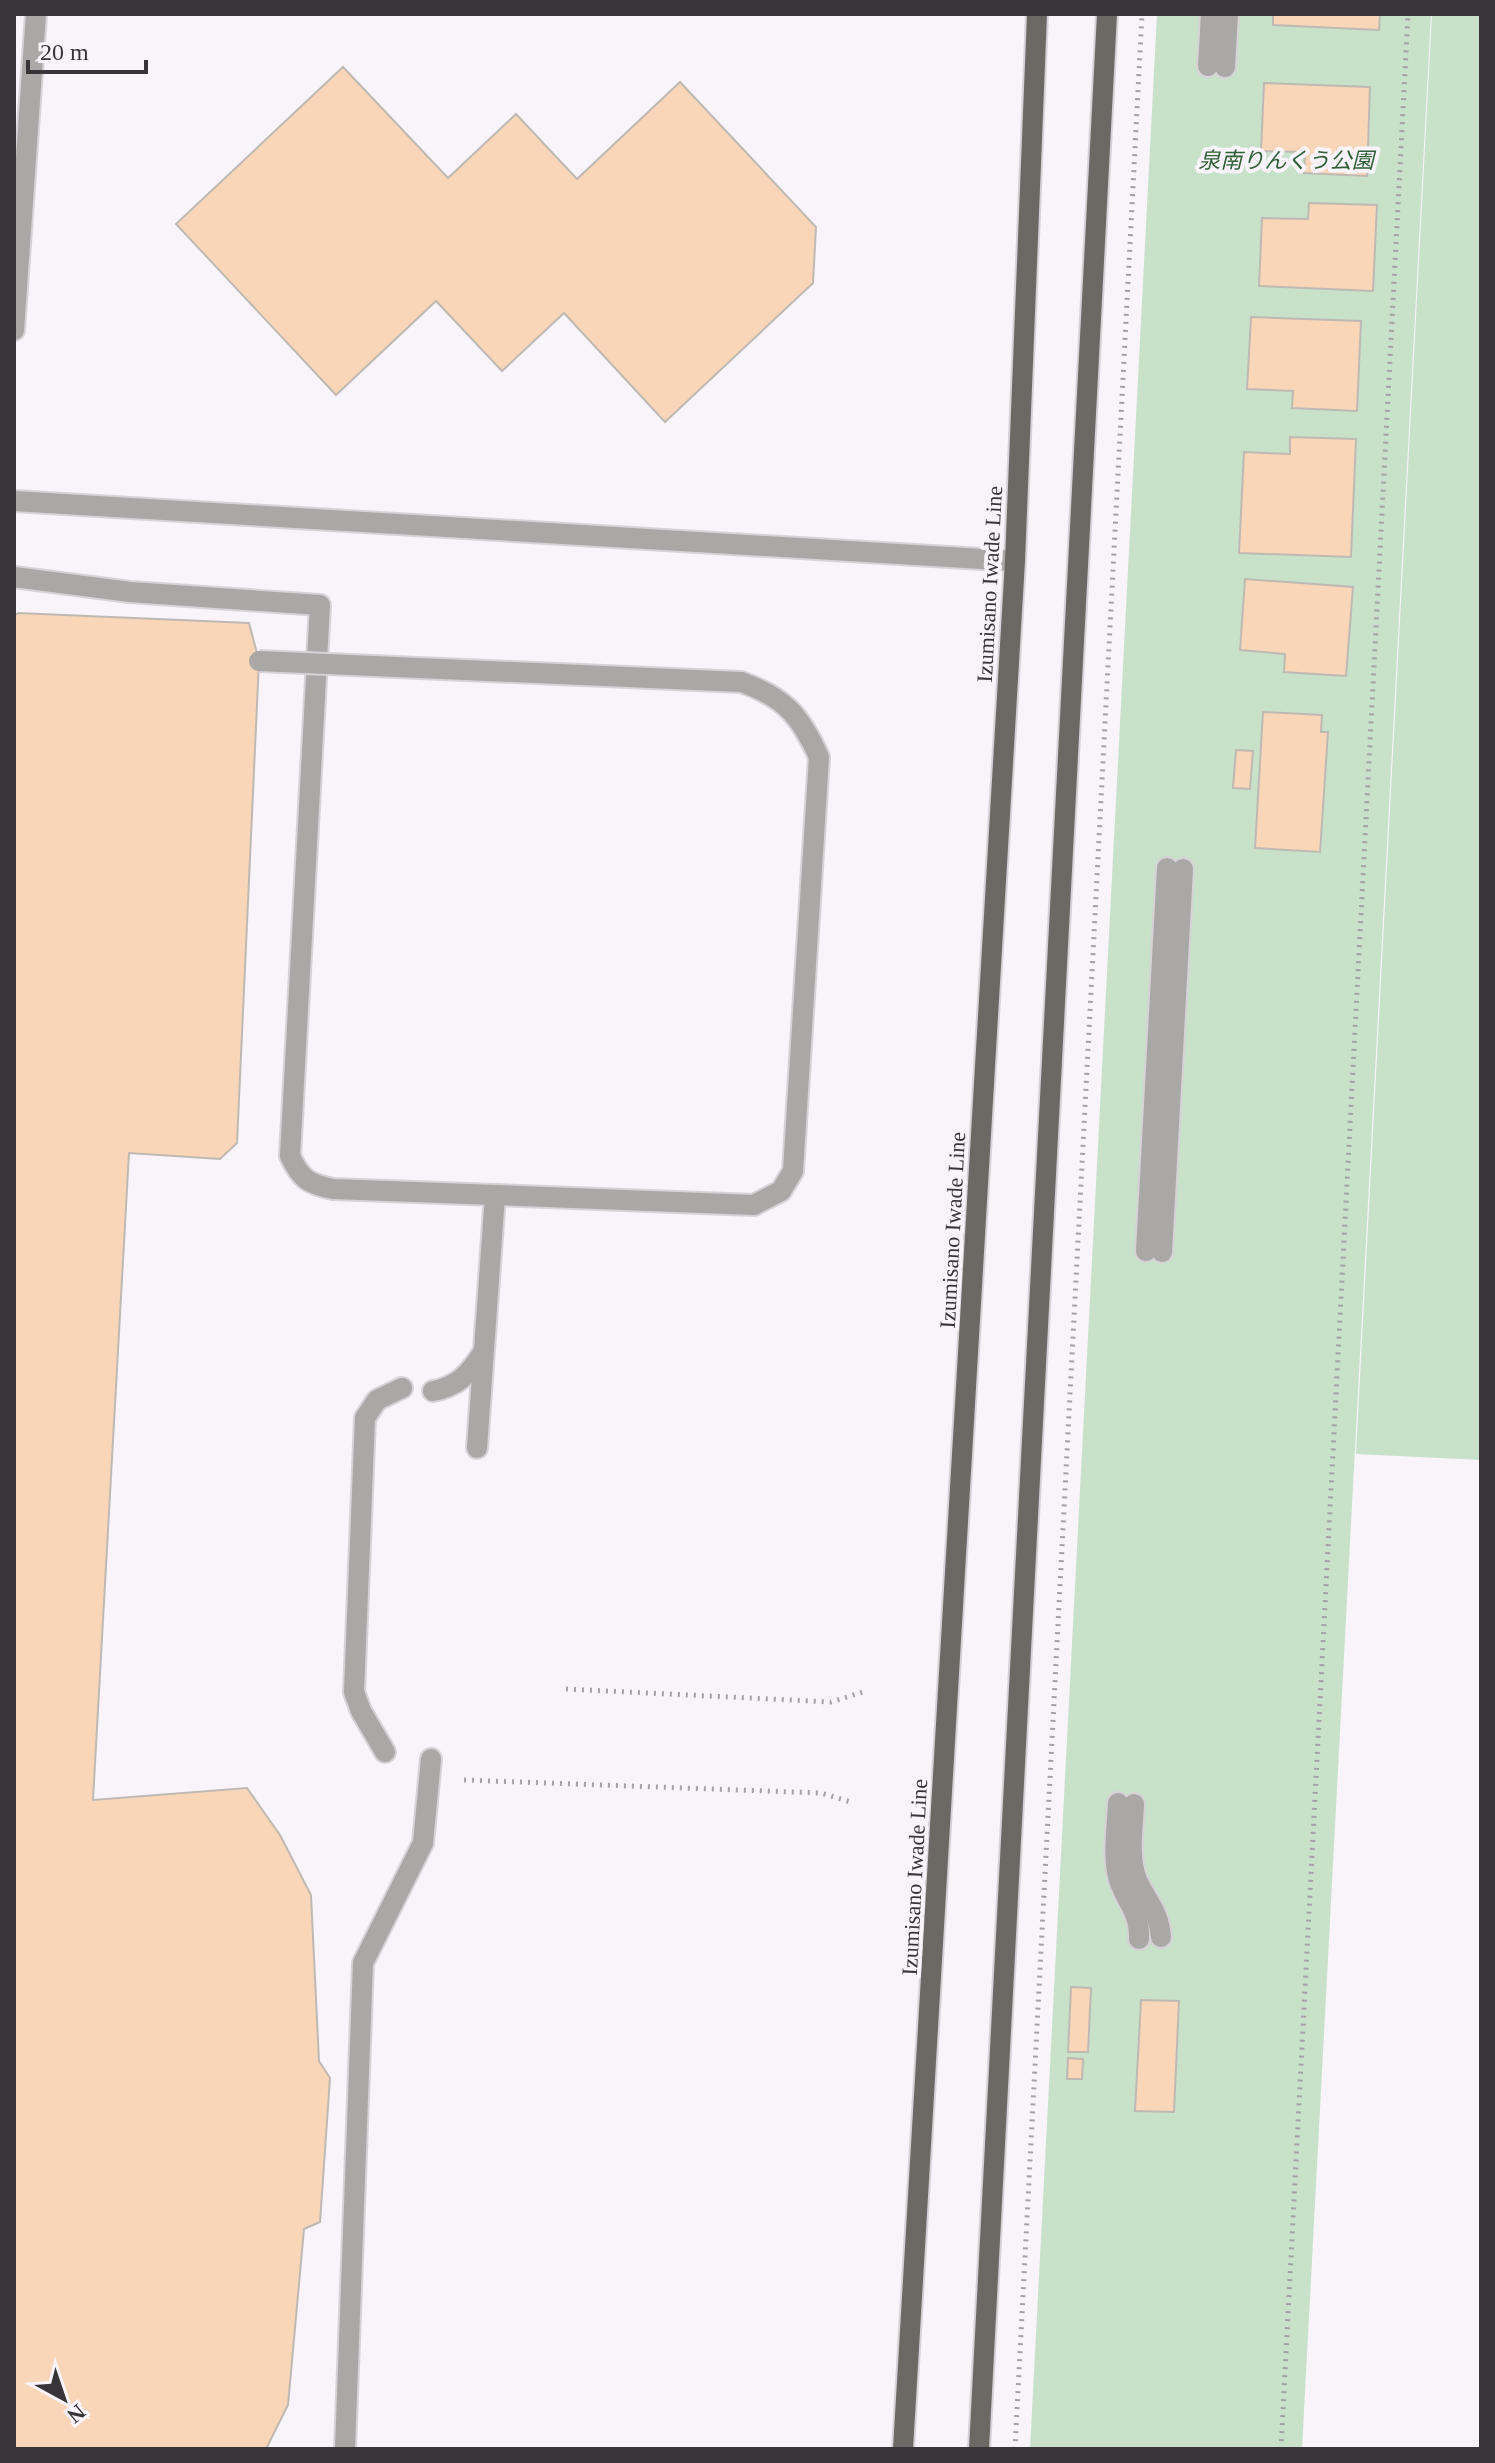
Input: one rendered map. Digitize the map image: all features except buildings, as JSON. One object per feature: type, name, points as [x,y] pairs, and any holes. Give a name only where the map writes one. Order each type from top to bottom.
[{"type":"main road","name":"Izumisano Iwade Line","points":[[903,2449],[1015,561],[1037,14]]},
{"type":"main road","points":[[979,2449],[1107,14]]},
{"type":"street","points":[[14,330],[36,14]]},
{"type":"street","points":[[1211,14],[1216,67],[1228,14]]},
{"type":"street","points":[[14,501],[1015,561]]},
{"type":"street","points":[[14,577],[130,592],[320,605],[290,1156],[298,1172],[312,1185],[333,1189],[754,1205],[781,1191],[793,1171],[819,757],[808,732],[789,707],[764,690],[741,682],[259,661]]},
{"type":"street","points":[[1154,1251],[1175,868]]},
{"type":"street","points":[[477,1448],[495,1195]]},
{"type":"street","points":[[433,1391],[450,1388],[469,1374],[484,1351]]},
{"type":"street","points":[[385,1752],[361,1711],[354,1692],[365,1418],[377,1400],[402,1388]]},
{"type":"street","points":[[345,2449],[363,1963],[423,1843],[431,1759]]},
{"type":"street","points":[[1139,1939],[1138,1919],[1123,1890],[1116,1867],[1126,1804],[1133,1867],[1154,1907],[1161,1937]]},
{"type":"path","points":[[1015,2449],[1142,14]]},
{"type":"path","points":[[1281,2449],[1408,14]]},
{"type":"path","points":[[566,1689],[831,1702],[863,1692]]},
{"type":"path","points":[[464,1780],[821,1793],[854,1803]]},
{"type":"green space","name":"泉南りんくう公園","points":[[1157,14],[1431,14],[1302,2449],[1030,2449]]},
{"type":"green space","name":"泉南りんくう公園","points":[[1432,14],[1481,14],[1481,1460],[1356,1454]]}]
